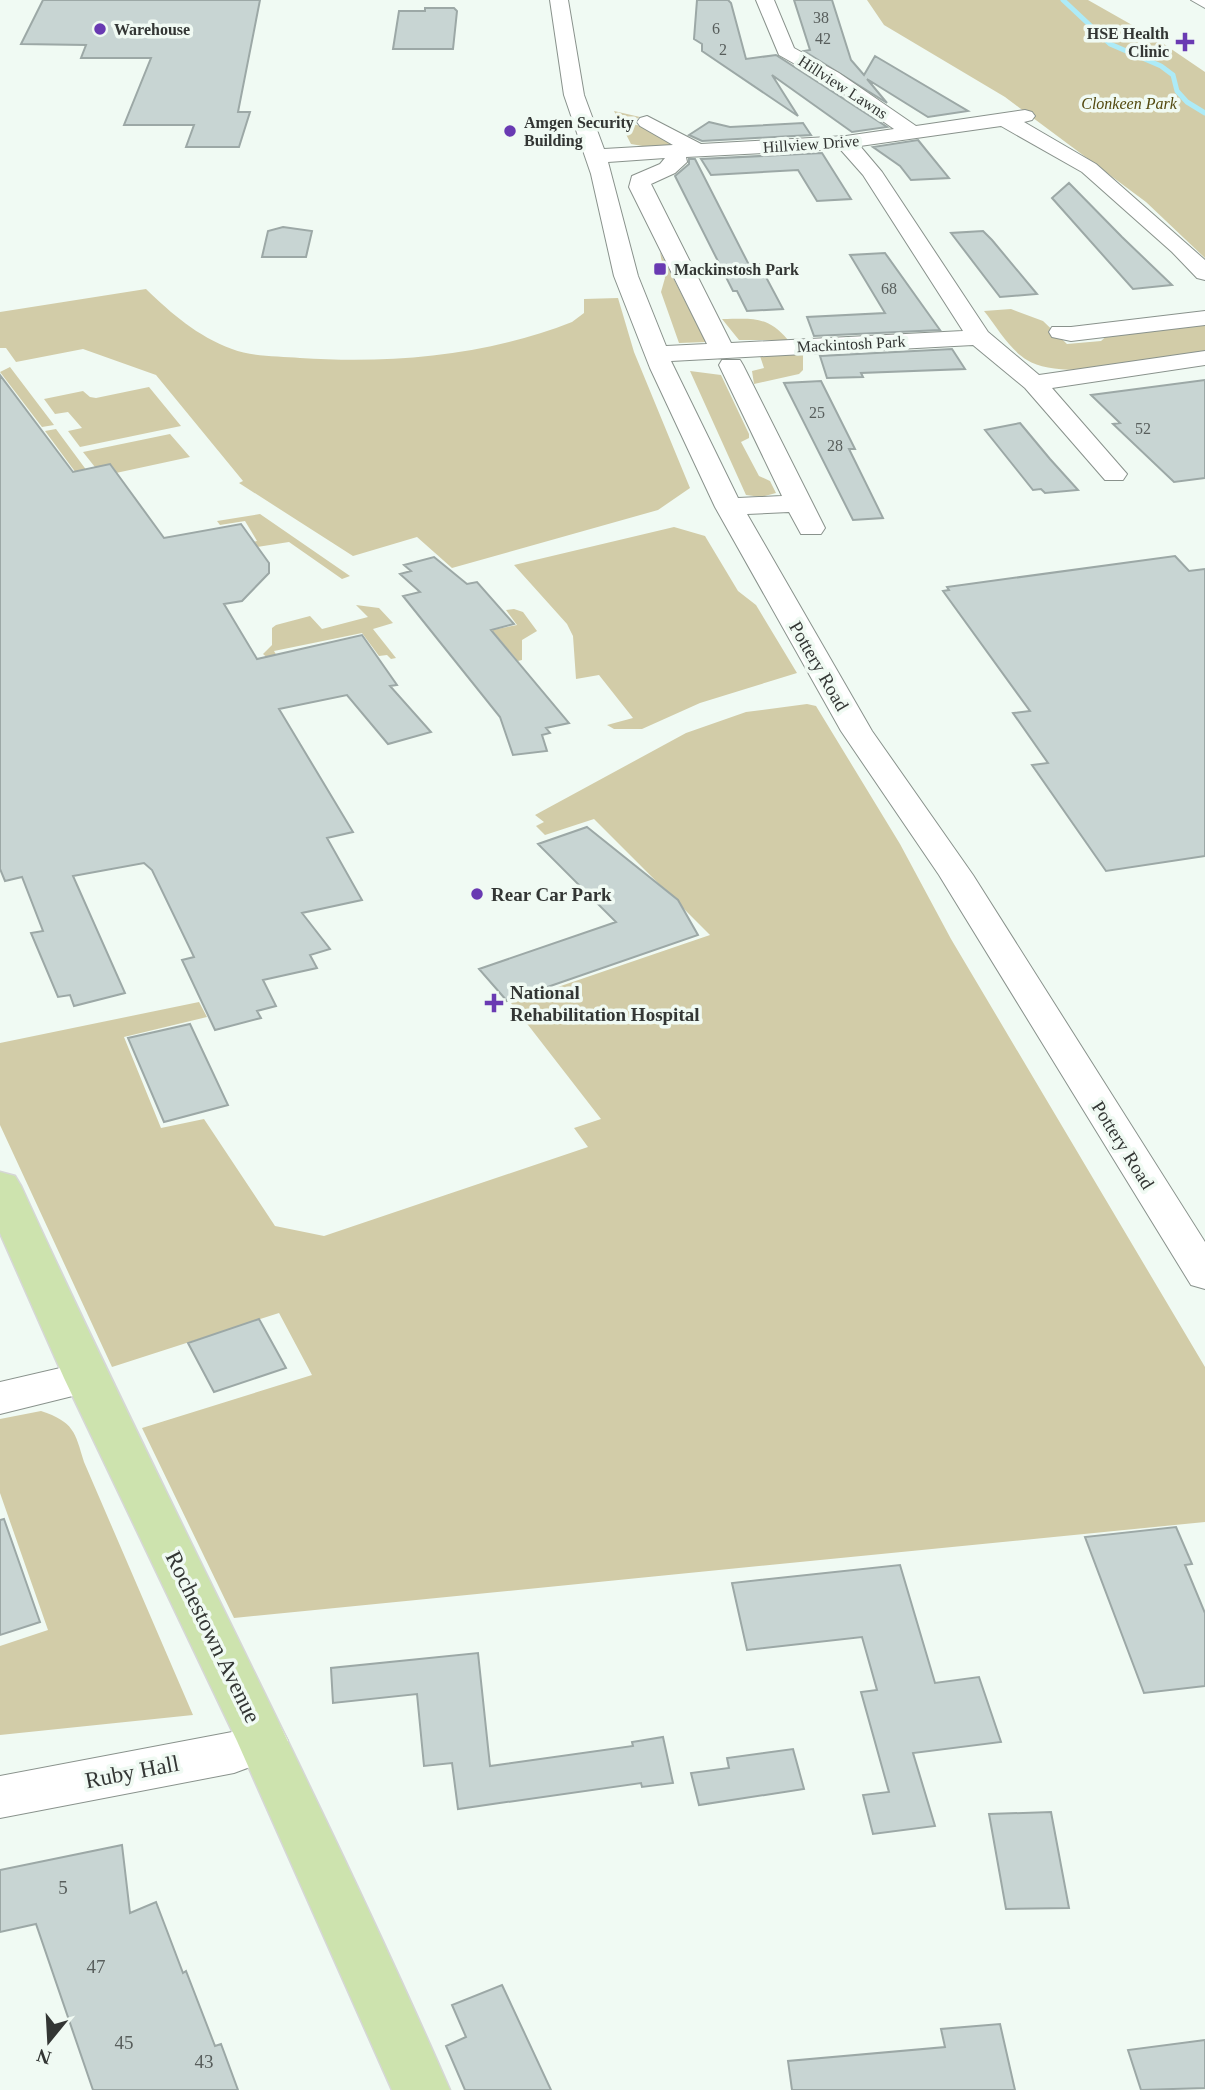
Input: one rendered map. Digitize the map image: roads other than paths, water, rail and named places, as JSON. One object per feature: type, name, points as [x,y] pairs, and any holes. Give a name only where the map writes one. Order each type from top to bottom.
[{"type":"main road","name":"Rochestown Avenue","points":[[0,1186],[86,1378],[263,1741],[421,2090]]},
{"type":"street","name":"Pottery Road","points":[[559,0],[574,95],[596,156],[626,276],[657,354],[729,507],[857,731],[956,875],[1205,1275]]},
{"type":"street","name":"Hillview Lawns","points":[[765,0],[779,40],[786,51],[832,77],[909,131]]},
{"type":"street","points":[[1200,0],[1205,3]]},
{"type":"street","name":"Hillview Drive","points":[[596,156],[846,142],[1014,118],[1089,168],[1180,247],[1205,273]]},
{"type":"street","points":[[647,122],[686,152],[669,170],[639,181],[640,187],[737,360],[797,503],[811,528]]},
{"type":"street","points":[[846,142],[871,172],[979,337],[1034,383],[1114,474]]},
{"type":"street","points":[[1061,332],[1071,334],[1205,318]]},
{"type":"street","name":"Mackintosh Park","points":[[698,367],[737,360],[979,337]]},
{"type":"street","name":"Mackintosh Park","points":[[657,354],[737,360]]},
{"type":"street","points":[[1034,383],[1205,358]]},
{"type":"street","points":[[729,507],[797,503]]},
{"type":"street","points":[[0,1398],[86,1378]]},
{"type":"street","name":"Ruby Hall","points":[[0,1797],[234,1752],[263,1741]]},
{"type":"waterway","points":[[1063,0],[1110,44],[1161,66],[1173,75],[1177,91],[1187,102],[1205,113]]},
{"type":"place","name":"Warehouse","points":[[100,29]]},
{"type":"place","name":"HSE Health Clinic","points":[[1185,42]]},
{"type":"place","name":"Amgen Security Building","points":[[510,131]]},
{"type":"place","name":"Mackinstosh Park","points":[[660,269]]},
{"type":"place","name":"Rear Car Park","points":[[477,894]]},
{"type":"place","name":"National Rehabilitation Hospital","points":[[494,1003]]},
{"type":"park label","name":"Clonkeen Park","points":[[1129,103]]}]
